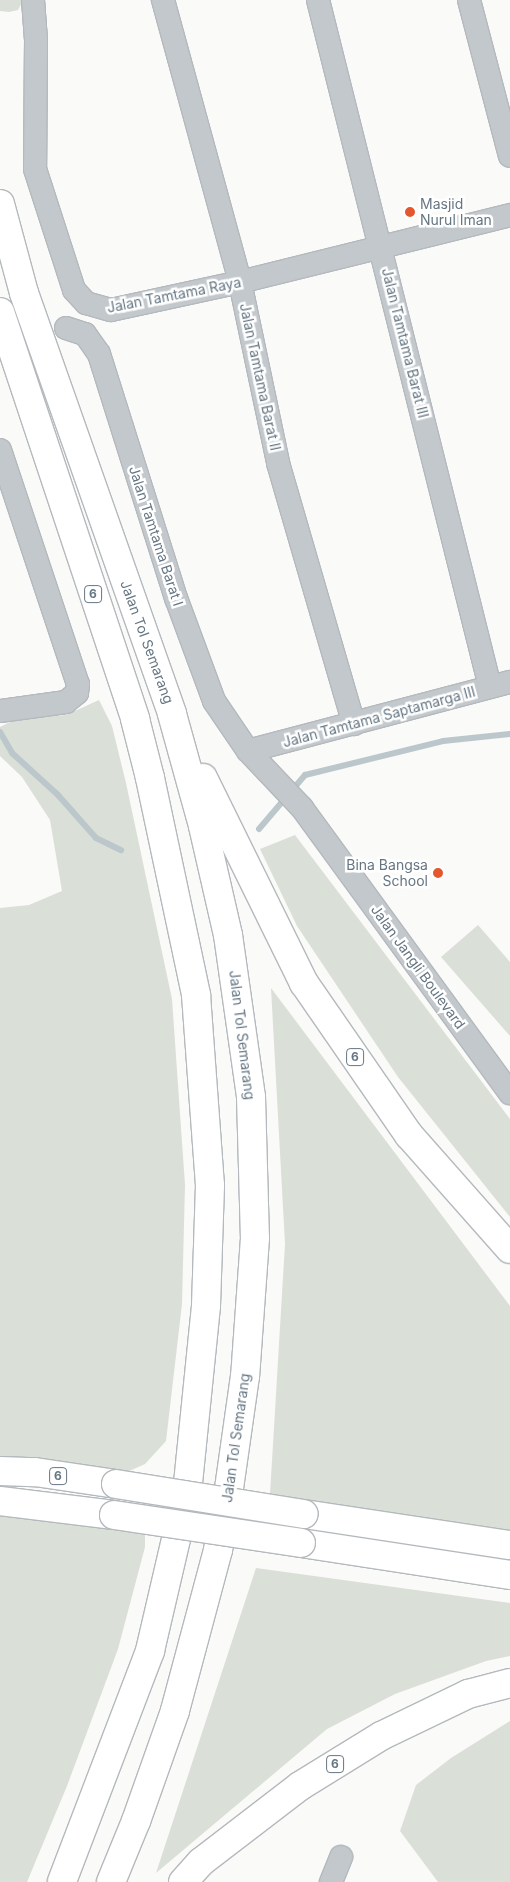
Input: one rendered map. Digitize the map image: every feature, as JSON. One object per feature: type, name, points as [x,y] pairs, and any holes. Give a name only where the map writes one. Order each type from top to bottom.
[{"type":"highway","name":"Jalan Tol Semarang","points":[[0,204],[24,293],[172,714],[203,826],[238,991],[251,1097],[255,1238],[245,1376],[218,1550],[175,1711],[136,1822],[111,1882]]},
{"type":"highway","name":"6","points":[[0,312],[135,720],[150,778],[196,996],[210,1185],[206,1306],[188,1482],[178,1530],[150,1652],[62,1882]]},
{"type":"highway","name":"6","points":[[172,714],[304,983],[409,1135],[510,1249]]},
{"type":"highway","name":"6","points":[[0,1471],[35,1472],[510,1545]]},
{"type":"highway","points":[[0,1501],[114,1515],[510,1575]]},
{"type":"highway","name":"6","points":[[183,1882],[201,1862],[300,1786],[382,1736],[468,1694],[510,1683]]},
{"type":"street","name":"Jalan Tamtama Raya","points":[[33,0],[36,40],[34,169],[74,290],[86,303],[112,310],[240,282],[510,215]]},
{"type":"street","name":"Jalan Tamtama Barat II","points":[[163,0],[240,282],[278,462],[354,724]]},
{"type":"street","name":"Jalan Tamtama Barat III","points":[[318,0],[381,247],[500,685]]},
{"type":"street","points":[[468,0],[510,156]]},
{"type":"street","name":"Jalan Tamtama Barat I","points":[[66,328],[85,334],[99,354],[176,598],[211,692],[248,751]]},
{"type":"street","points":[[0,450],[78,684],[77,693],[66,702],[4,711]]},
{"type":"street","name":"Jalan Tamtama Saptamarga III","points":[[248,751],[500,685]]},
{"type":"street","name":"Jalan Jangli Boulevard","points":[[248,751],[302,808],[510,1093]]},
{"type":"street","points":[[331,1882],[341,1857]]},
{"type":"shaded area","points":[[0,0],[23,0],[18,10],[9,12],[0,11]]},
{"type":"shaded area","points":[[99,700],[112,726],[126,783],[172,999],[185,1185],[182,1304],[166,1441],[145,1464],[127,1472],[0,1459],[0,908],[29,905],[62,891],[50,820],[22,777],[0,756],[0,727],[16,719],[66,715]]},
{"type":"shaded area","points":[[295,835],[510,1119],[510,1217],[398,1077],[297,926],[260,849]]},
{"type":"shaded area","points":[[478,925],[510,962],[510,1036],[441,957]]},
{"type":"shaded area","points":[[271,988],[510,1306],[510,1532],[270,1494],[285,1244]]},
{"type":"shaded area","points":[[0,1511],[145,1533],[145,1547],[118,1649],[67,1786],[27,1882],[0,1882]]},
{"type":"shaded area","points":[[256,1568],[510,1603],[510,1656],[486,1661],[395,1694],[327,1729],[156,1873]]},
{"type":"shaded area","points":[[510,1721],[510,1882],[438,1882],[400,1831],[416,1785],[451,1758]]},
{"type":"waterway","points":[[0,732],[12,753],[58,795],[96,838],[121,850]]},
{"type":"waterway","points":[[259,829],[305,775],[443,741],[510,734]]},
{"type":"place","name":"Masjid Nurul Iman","points":[[410,212]]},
{"type":"place","name":"Bina Bangsa School","points":[[438,873]]}]
